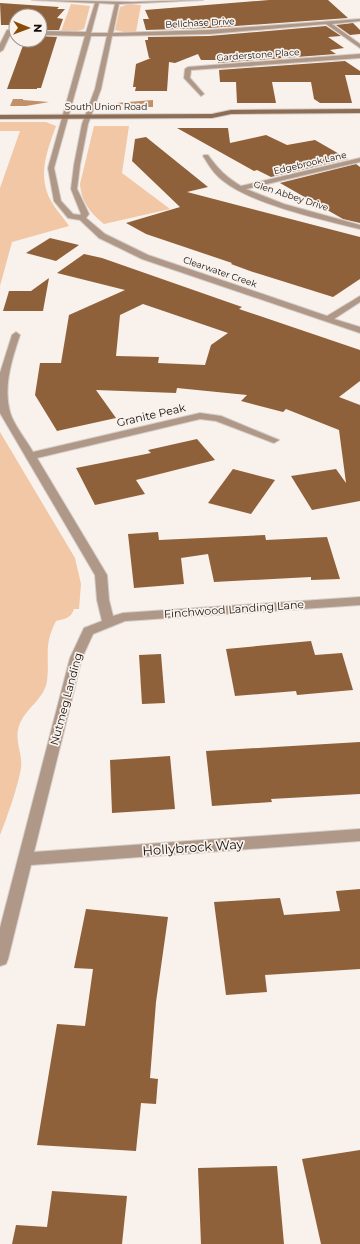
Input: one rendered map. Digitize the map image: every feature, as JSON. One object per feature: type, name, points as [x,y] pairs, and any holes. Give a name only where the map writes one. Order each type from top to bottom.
[{"type":"street","points":[[34,0],[117,2],[201,0]]},
{"type":"street","name":"Clearwater Creek","points":[[98,1],[51,168],[58,201],[71,216],[82,218],[102,236],[145,256],[360,330]]},
{"type":"street","points":[[82,218],[85,214],[74,189],[79,158],[88,116],[98,89],[117,2]]},
{"type":"street","name":"Bellchase Drive","points":[[48,33],[110,34],[209,32],[360,20]]},
{"type":"street","points":[[326,22],[360,46]]},
{"type":"street","points":[[0,50],[8,33]]},
{"type":"street","name":"Garderstone Place","points":[[201,94],[186,78],[188,69],[360,56]]},
{"type":"street","name":"South Union Road","points":[[212,116],[231,112],[360,111]]},
{"type":"street","name":"South Union Road","points":[[0,117],[212,116],[234,119]]},
{"type":"street","name":"Glen Abbey Drive","points":[[206,156],[214,170],[226,180],[240,188],[268,200],[360,227]]},
{"type":"street","name":"Edgebrook Lane","points":[[240,188],[360,160]]},
{"type":"street","points":[[328,319],[360,298]]},
{"type":"street","points":[[16,335],[1,375],[1,395],[6,413],[101,575],[103,600],[109,623]]},
{"type":"street","name":"Granite Peak","points":[[31,456],[200,416],[218,418],[274,440]]},
{"type":"street","name":"Finchwood Landing Lane","points":[[109,623],[123,617],[360,601]]},
{"type":"street","name":"Nutmeg Landing","points":[[0,959],[76,658],[88,631],[109,623]]},
{"type":"street","name":"Hollybrock Way","points":[[25,859],[360,835]]},
{"type":"shaded area","points":[[71,4],[90,6],[84,29],[74,32],[61,31]]},
{"type":"shaded area","points":[[129,4],[141,5],[136,32],[115,30],[120,7]]},
{"type":"shaded area","points":[[13,99],[49,102],[26,106],[10,106]]},
{"type":"shaded area","points":[[153,100],[153,107],[136,107],[116,103]]},
{"type":"shaded area","points":[[0,122],[46,122],[56,126],[49,145],[45,164],[45,182],[51,201],[69,226],[12,242],[0,286],[0,188],[20,131],[0,131]]},
{"type":"shaded area","points":[[94,126],[129,126],[122,173],[170,209],[104,224],[94,216],[84,201],[80,184]]},
{"type":"shaded area","points":[[0,432],[75,558],[81,584],[79,609],[74,609],[73,612],[65,619],[56,621],[52,630],[48,644],[48,672],[45,688],[42,694],[25,714],[19,726],[17,737],[21,758],[21,768],[12,802],[0,835]]},
{"type":"building","points":[[269,0],[328,0],[348,18],[209,28],[146,30],[143,19],[149,19],[145,10]]},
{"type":"building","points":[[0,3],[59,7],[57,9],[65,9],[57,18],[63,19],[59,30],[48,30],[48,8],[8,8],[8,25],[1,25]]},
{"type":"building","points":[[353,23],[360,30],[360,34],[350,35],[336,25]]},
{"type":"building","points":[[326,26],[341,36],[328,37],[344,48],[330,50],[336,54],[218,63],[218,60],[201,60],[198,54],[175,63],[169,62],[167,91],[135,91],[136,87],[133,87],[136,64],[151,58],[149,58],[145,40],[148,40],[148,37],[209,36]]},
{"type":"building","points":[[48,36],[57,37],[41,88],[7,89],[22,48],[48,48]]},
{"type":"building","points":[[345,61],[360,71],[360,75],[345,75],[352,103],[320,103],[314,99],[311,82],[272,82],[276,103],[237,103],[236,82],[220,82],[219,70]]},
{"type":"building","points":[[177,128],[228,128],[230,143],[266,135],[287,145],[315,140],[348,159],[271,177],[257,170],[254,171]]},
{"type":"building","points":[[146,137],[208,187],[187,192],[360,237],[360,279],[333,297],[250,271],[231,264],[232,263],[146,234],[126,223],[180,207],[132,161],[135,139]]},
{"type":"building","points":[[356,164],[360,167],[360,223],[343,219],[280,183]]},
{"type":"building","points":[[50,238],[79,245],[56,261],[26,253]]},
{"type":"building","points":[[84,254],[102,258],[242,307],[239,309],[360,350],[360,381],[339,397],[360,405],[360,501],[312,510],[291,476],[336,469],[346,483],[339,430],[286,409],[283,412],[241,401],[247,395],[177,388],[176,393],[96,390],[116,418],[57,431],[35,395],[40,363],[61,363],[69,315],[125,290],[57,273]],"holes":[[[143,304],[228,333],[211,345],[205,365],[158,363],[159,357],[116,356],[120,315]]]},
{"type":"building","points":[[49,278],[43,311],[3,311],[9,291],[31,291]]},
{"type":"building","points":[[197,439],[215,460],[136,480],[145,494],[95,505],[76,468],[151,453],[148,450]]},
{"type":"building","points":[[233,469],[275,480],[251,514],[208,503]]},
{"type":"building","points":[[158,532],[159,540],[265,535],[266,540],[327,537],[340,579],[311,580],[311,577],[214,582],[208,554],[181,558],[184,584],[134,588],[128,534]]},
{"type":"building","points":[[311,641],[315,655],[342,653],[353,690],[297,695],[296,691],[235,696],[226,649]]},
{"type":"building","points":[[161,654],[165,703],[142,704],[139,655]]},
{"type":"building","points":[[360,742],[360,794],[271,799],[272,802],[212,806],[206,751]]},
{"type":"building","points":[[170,756],[175,809],[112,813],[110,760]]},
{"type":"building","points":[[360,889],[360,969],[265,975],[267,992],[226,995],[214,902],[280,898],[284,915],[340,911],[336,891]]},
{"type":"building","points":[[86,909],[168,917],[156,1002],[150,1078],[158,1079],[156,1104],[141,1103],[136,1151],[37,1145],[57,1024],[85,1026],[93,969],[74,968]]},
{"type":"building","points":[[360,1150],[360,1244],[321,1244],[302,1159]]},
{"type":"building","points":[[277,1166],[284,1244],[201,1244],[198,1168]]},
{"type":"building","points":[[52,1191],[127,1196],[122,1244],[12,1244],[16,1225],[47,1227]]}]
